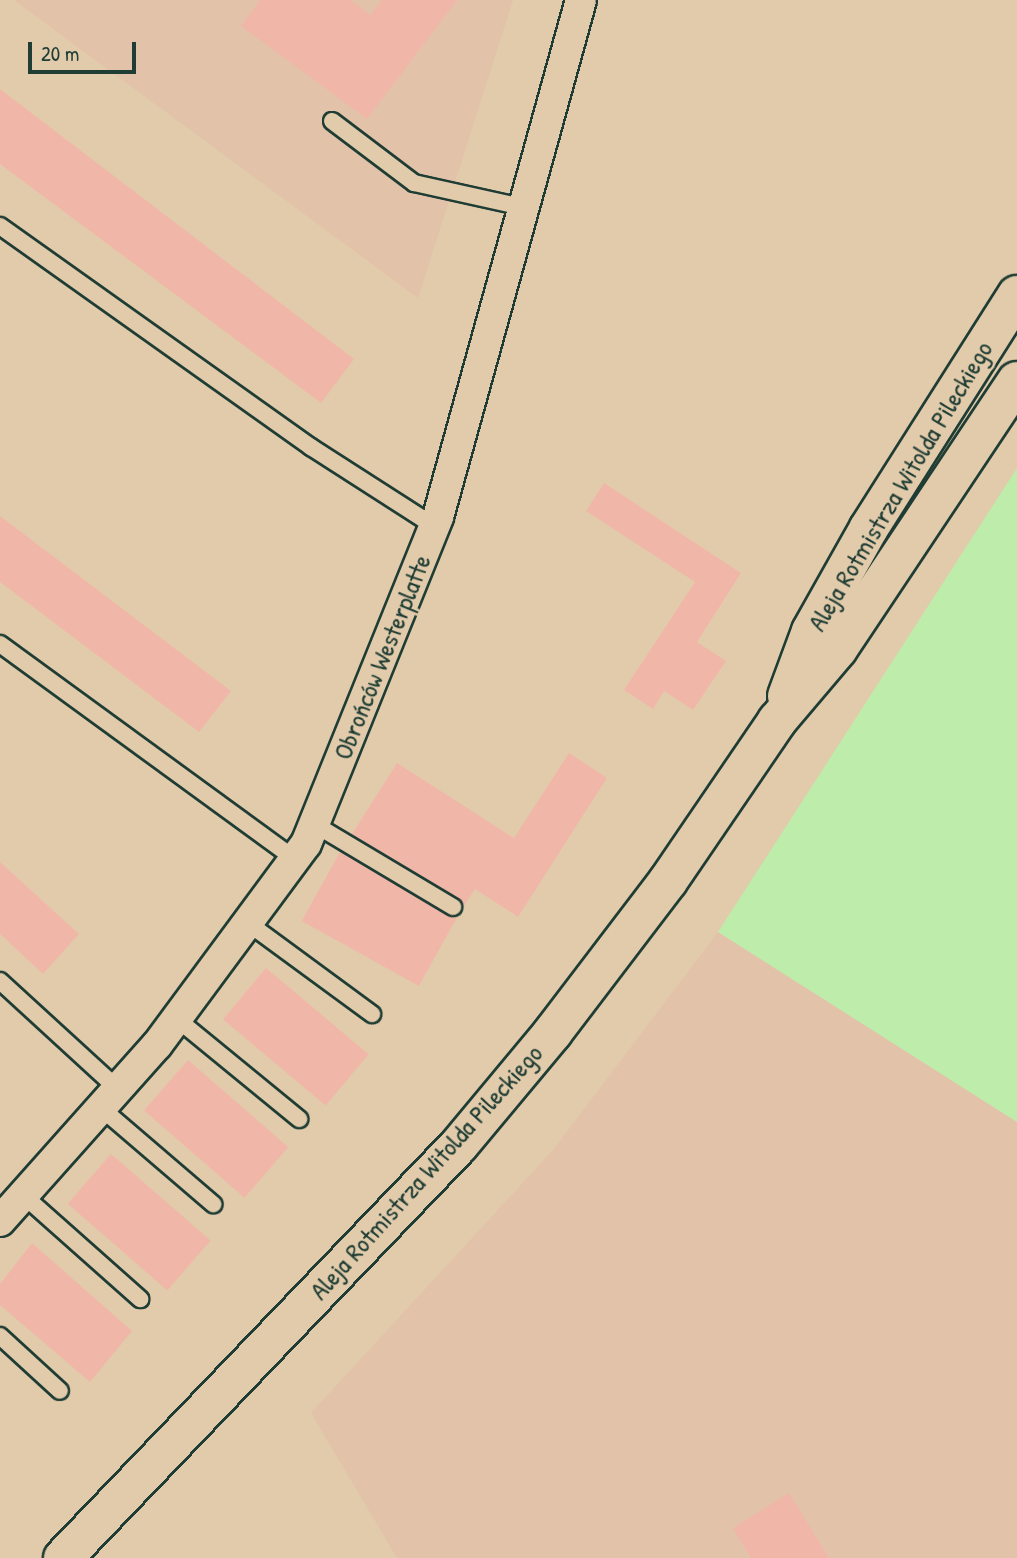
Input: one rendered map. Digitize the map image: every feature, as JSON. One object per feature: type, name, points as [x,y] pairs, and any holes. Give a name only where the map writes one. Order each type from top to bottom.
[{"type":"street","name":"Obrońców Westerplatte","points":[[0,1221],[177,1019],[295,859],[314,824],[434,526],[581,0]]},
{"type":"street","name":"Aleja Rotmistrza Witolda Pileckiego","points":[[777,721],[811,631],[1017,295]]},
{"type":"street","name":"Aleja Rotmistrza Witolda Pileckiego","points":[[63,1558],[458,1145],[668,881],[777,721],[838,649],[1017,381]]},
{"type":"lane","points":[[332,121],[414,183],[522,207]]},
{"type":"lane","points":[[0,226],[312,447],[434,526]]},
{"type":"lane","points":[[0,644],[295,859]]},
{"type":"lane","points":[[314,824],[453,907]]},
{"type":"lane","points":[[248,923],[372,1014]]},
{"type":"lane","points":[[0,981],[109,1099],[213,1205]]},
{"type":"lane","points":[[177,1019],[299,1119]]},
{"type":"lane","points":[[23,1195],[140,1299]]},
{"type":"lane","points":[[0,1336],[61,1391]]},
{"type":"shaded area","points":[[14,0],[513,0],[418,298]]},
{"type":"shaded area","points":[[718,932],[1017,1122],[1017,1558],[397,1558],[311,1413],[553,1150]]},
{"type":"green space","points":[[1017,468],[1017,1122],[718,932]]},
{"type":"building","points":[[260,0],[351,0],[370,15],[382,0],[457,0],[367,119],[241,26]]},
{"type":"building","points":[[0,89],[354,359],[321,403],[0,164]]},
{"type":"building","points":[[604,483],[741,573],[697,642],[726,661],[693,710],[664,691],[653,709],[624,690],[695,582],[586,511]]},
{"type":"building","points":[[0,516],[231,691],[199,732],[0,582]]},
{"type":"building","points":[[569,753],[607,778],[518,917],[475,889],[463,907],[458,898],[352,834],[397,763],[514,838]]},
{"type":"building","points":[[340,852],[457,917],[419,986],[302,921]]},
{"type":"building","points":[[0,862],[79,934],[43,974],[0,934]]},
{"type":"building","points":[[266,968],[369,1054],[326,1105],[223,1019]]},
{"type":"building","points":[[188,1060],[288,1147],[244,1198],[144,1111]]},
{"type":"building","points":[[111,1154],[211,1241],[167,1290],[68,1204]]},
{"type":"building","points":[[32,1243],[132,1331],[90,1382],[0,1305],[0,1284]]},
{"type":"building","points":[[789,1493],[829,1558],[751,1558],[733,1528]]}]
